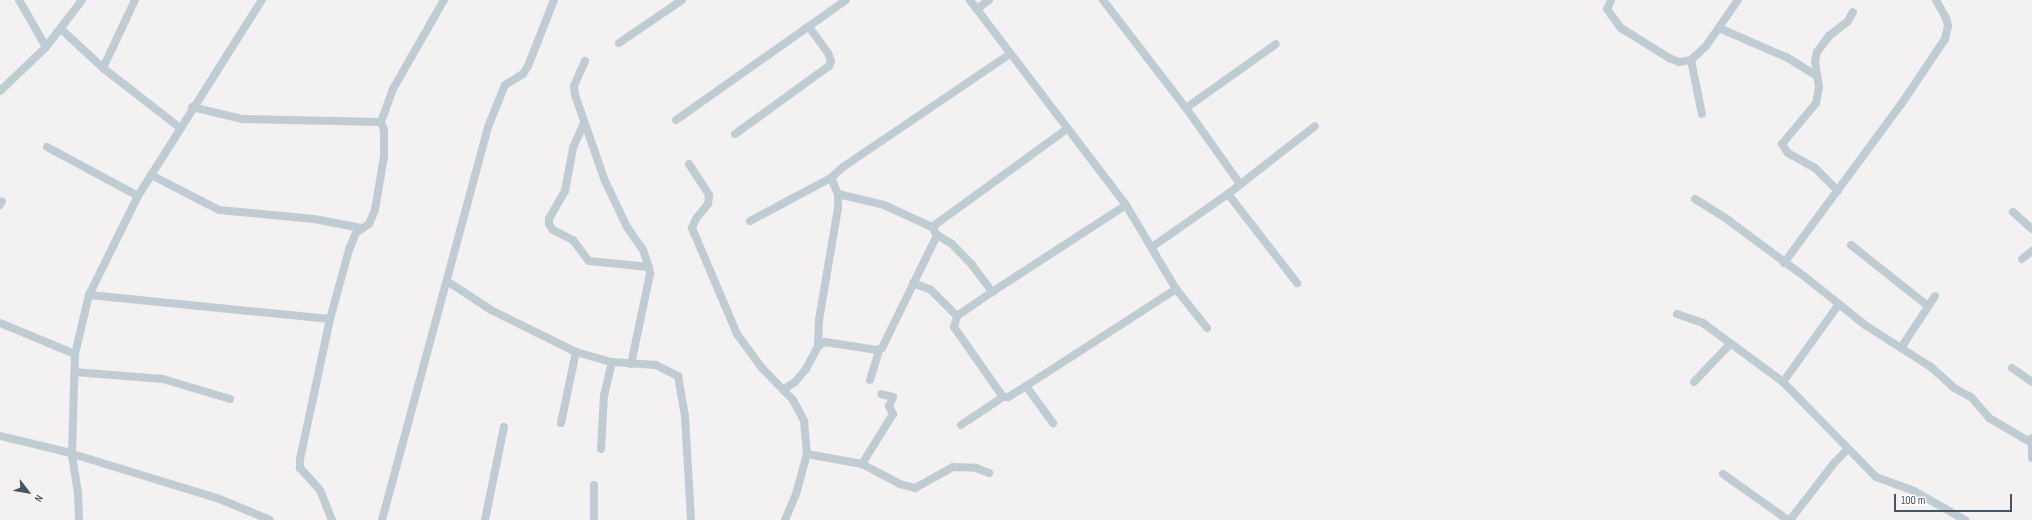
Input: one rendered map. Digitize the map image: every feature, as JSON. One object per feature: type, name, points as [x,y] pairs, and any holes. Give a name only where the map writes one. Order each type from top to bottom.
[{"type":"street","points":[[19,0],[46,47]]},
{"type":"street","points":[[0,91],[46,47],[61,30],[82,0]]},
{"type":"street","points":[[103,68],[135,0]]},
{"type":"street","points":[[79,520],[78,493],[72,455],[76,372],[75,354],[89,295],[138,196],[192,107],[262,0]]},
{"type":"street","points":[[332,520],[320,490],[300,468],[300,459],[330,319],[349,250],[361,228],[369,224],[371,220],[382,178],[384,130],[381,122],[393,89],[444,0]]},
{"type":"street","points":[[382,520],[447,281],[470,188],[498,98],[505,85],[523,74],[528,66],[554,0]]},
{"type":"street","points":[[619,43],[682,0]]},
{"type":"street","points":[[676,120],[846,0]]},
{"type":"street","points":[[970,0],[1067,129],[1126,204],[1176,289],[1207,328]]},
{"type":"street","points":[[977,9],[989,0]]},
{"type":"street","points":[[1103,0],[1186,108],[1240,184]]},
{"type":"street","points":[[1611,0],[1607,9],[1621,28],[1669,58],[1679,62],[1691,60],[1706,46],[1738,0]]},
{"type":"street","points":[[1784,263],[1798,240],[1838,192],[1945,39],[1948,26],[1946,18],[1936,0]]},
{"type":"street","points":[[1838,192],[1816,168],[1788,153],[1782,144],[1816,103],[1818,87],[1815,75],[1815,62],[1823,43],[1848,21],[1853,12]]},
{"type":"street","points":[[735,134],[829,66],[831,61],[828,54],[809,27]]},
{"type":"street","points":[[1719,28],[1804,67],[1815,75]]},
{"type":"street","points":[[61,30],[103,68],[180,128]]},
{"type":"street","points":[[1186,108],[1276,44]]},
{"type":"street","points":[[750,221],[831,178],[843,167],[1010,54]]},
{"type":"street","points":[[1691,60],[1702,114]]},
{"type":"street","points":[[585,61],[574,86],[584,123],[605,181],[627,227],[643,250],[649,267],[630,364]]},
{"type":"street","points":[[1804,67],[1815,62]]},
{"type":"street","points":[[192,107],[242,118],[381,122]]},
{"type":"street","points":[[584,123],[577,136],[565,190],[549,219],[550,224],[553,230],[573,240],[589,261],[649,267]]},
{"type":"street","points":[[1152,248],[1228,194],[1315,126]]},
{"type":"street","points":[[932,227],[1067,129]]},
{"type":"street","points":[[47,147],[138,196]]},
{"type":"street","points":[[689,164],[708,195],[708,204],[696,219],[692,228],[737,334],[762,368],[784,389],[800,409],[804,421],[807,454],[796,494],[786,520]]},
{"type":"street","points":[[151,175],[219,210],[314,220],[361,228]]},
{"type":"street","points":[[784,389],[795,382],[806,369],[818,346],[819,320],[829,271],[838,194],[831,178]]},
{"type":"street","points":[[838,194],[884,205],[932,227],[937,235],[952,244],[992,292]]},
{"type":"street","points":[[1228,194],[1296,283]]},
{"type":"street","points":[[1695,200],[1728,220],[1865,325],[1901,348],[1970,397],[1990,418],[2031,440],[2032,458]]},
{"type":"street","points":[[1003,397],[954,327],[957,316],[1126,204]]},
{"type":"street","points":[[2012,212],[2032,230]]},
{"type":"street","points":[[870,380],[879,350],[885,344],[937,235]]},
{"type":"street","points":[[1851,245],[1928,306]]},
{"type":"street","points":[[2022,259],[2032,251]]},
{"type":"street","points":[[447,281],[491,310],[576,352],[612,362],[656,365],[678,376],[685,416],[685,456],[691,520]]},
{"type":"street","points":[[913,283],[931,290],[957,316]]},
{"type":"street","points":[[961,425],[1003,397],[1008,397],[1026,386],[1176,289]]},
{"type":"street","points":[[89,295],[330,319]]},
{"type":"street","points":[[1901,348],[1935,296]]},
{"type":"street","points":[[1783,382],[1838,304]]},
{"type":"street","points":[[1677,314],[1702,323],[1783,382],[1876,477],[1914,491],[1965,520]]},
{"type":"street","points":[[0,323],[75,354]]},
{"type":"street","points":[[818,346],[825,342],[836,342],[879,350]]},
{"type":"street","points":[[1694,382],[1730,344]]},
{"type":"street","points":[[561,423],[576,352]]},
{"type":"street","points":[[600,448],[604,396],[612,362]]},
{"type":"street","points":[[2012,368],[2032,382]]},
{"type":"street","points":[[76,372],[163,379],[230,399]]},
{"type":"street","points":[[1026,386],[1053,423]]},
{"type":"street","points":[[862,464],[893,414],[889,406],[893,397],[881,394]]},
{"type":"street","points":[[485,520],[504,427]]},
{"type":"street","points":[[0,436],[72,455],[217,498],[270,520]]},
{"type":"street","points":[[1723,474],[1789,520],[1835,462],[1848,449]]},
{"type":"street","points":[[807,454],[862,464],[900,484],[915,488],[953,467],[976,468],[989,473]]},
{"type":"street","points":[[594,485],[594,520]]}]
